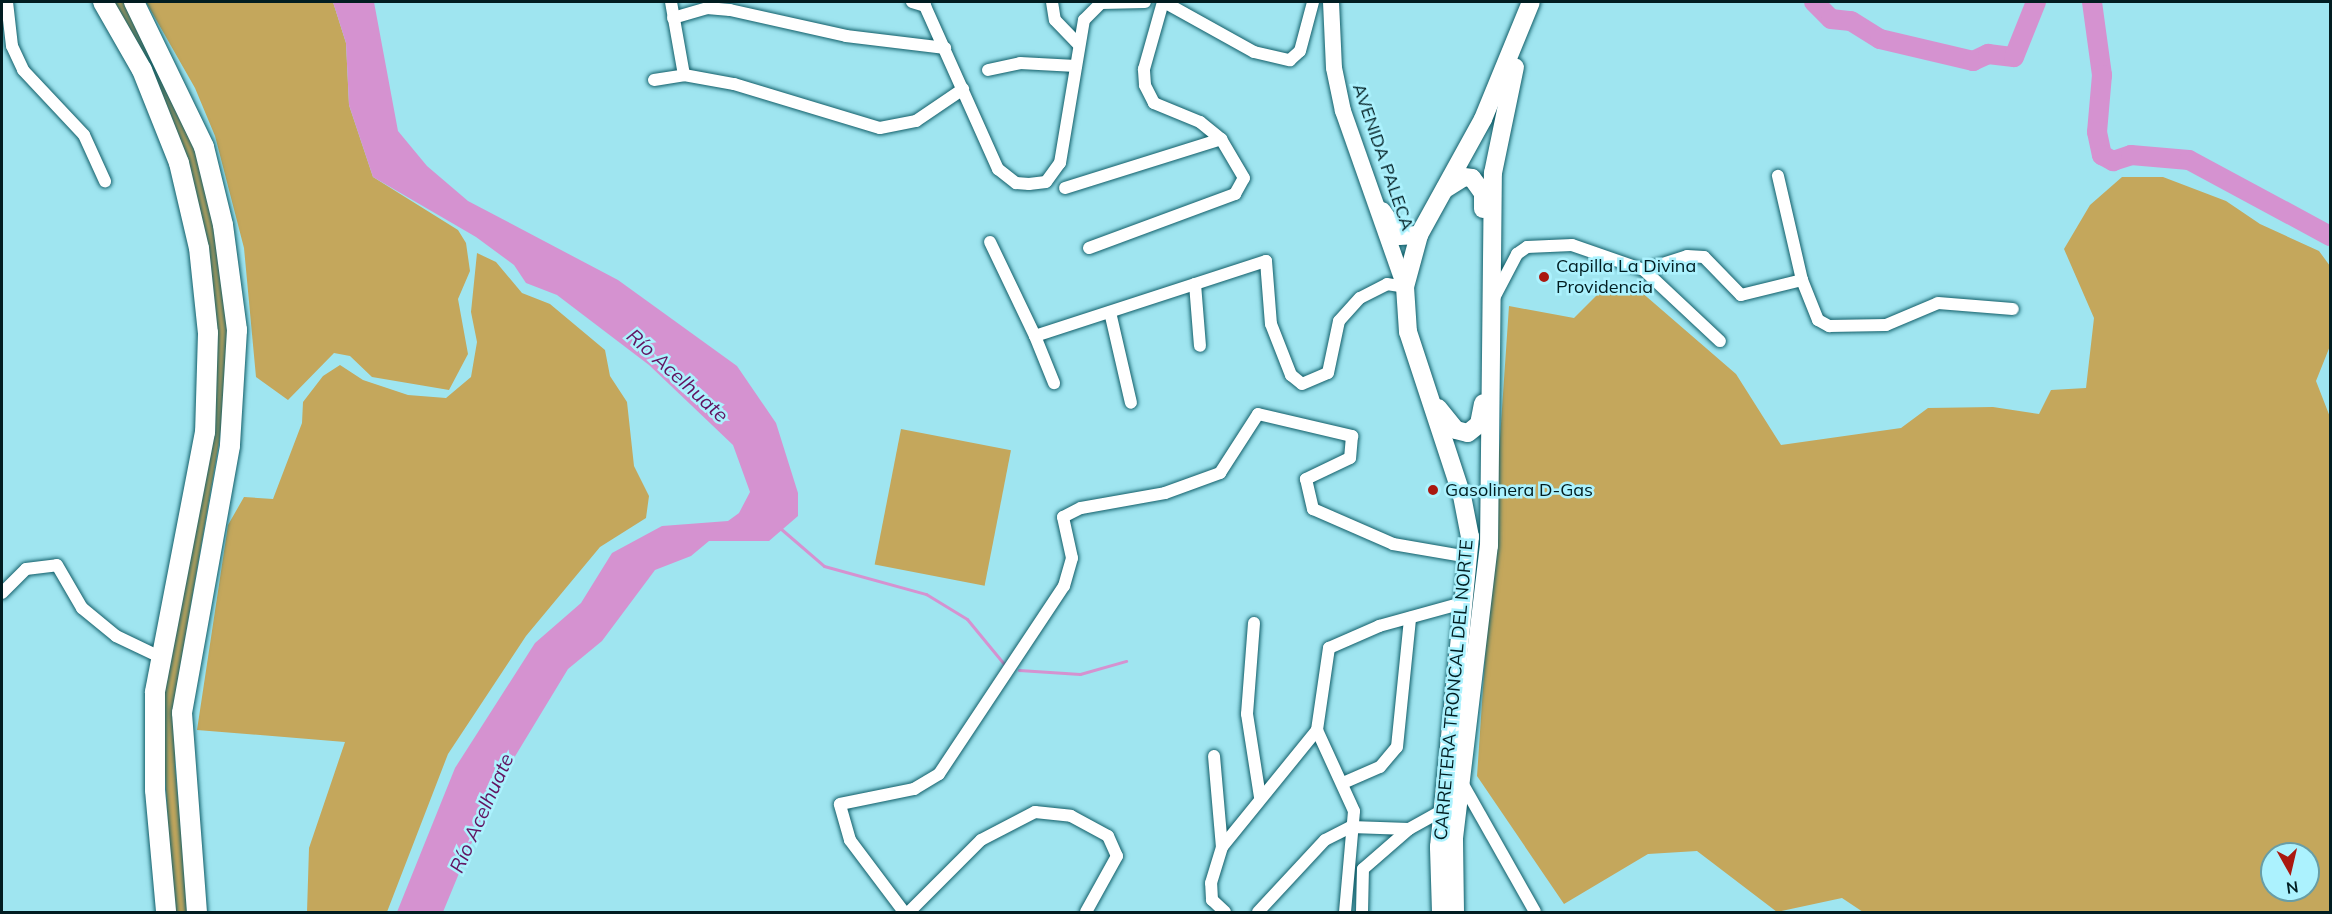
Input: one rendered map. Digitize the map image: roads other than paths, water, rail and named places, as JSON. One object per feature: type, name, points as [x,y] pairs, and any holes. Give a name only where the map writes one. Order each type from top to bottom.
[{"type":"highway","points":[[103,2],[142,70],[176,152],[193,216],[206,306],[206,424],[160,657],[155,790],[166,912]]},
{"type":"highway","points":[[134,2],[204,147],[223,225],[237,330],[230,446],[182,713],[196,912]]},
{"type":"main road","name":"AVENIDA PALECA","points":[[1331,2],[1334,68],[1343,111],[1382,212],[1406,287]]},
{"type":"main road","name":"CARRETERA TRONCAL DEL NORTE","points":[[1441,912],[1442,811],[1466,602],[1468,557],[1462,496],[1405,321],[1406,287],[1419,235],[1483,119],[1531,2]]},
{"type":"main road","name":"CARRETERA TRONCAL DEL NORTE","points":[[1455,912],[1452,864],[1487,577],[1488,343],[1492,182],[1500,126],[1515,67],[1542,2]]},
{"type":"main road","points":[[1444,190],[1464,177],[1477,181],[1483,193],[1488,343]]},
{"type":"main road","points":[[1382,212],[1399,236],[1419,235]]},
{"type":"main road","points":[[1429,397],[1456,430],[1468,433],[1479,424],[1489,370]]},
{"type":"street","points":[[8,2],[12,46],[23,70],[84,135],[105,181]]},
{"type":"street","points":[[671,2],[684,75]]},
{"type":"street","points":[[912,2],[924,6],[998,168],[1016,183],[1046,182],[1060,163],[1078,44],[1084,20],[1101,3],[1146,2]]},
{"type":"street","points":[[1052,2],[1054,20],[1078,44]]},
{"type":"street","points":[[1089,248],[1235,194],[1244,178],[1221,139],[1200,122],[1154,103],[1145,85],[1144,69],[1164,2],[1254,52],[1290,60],[1300,51],[1313,2]]},
{"type":"street","points":[[673,18],[707,8],[730,10],[876,42],[945,48]]},
{"type":"street","points":[[988,70],[1008,63],[1076,66]]},
{"type":"street","points":[[654,80],[684,75],[734,84],[880,128],[916,121],[963,89]]},
{"type":"street","points":[[1065,188],[1221,139]]},
{"type":"street","points":[[1778,176],[1802,280],[1818,320],[1829,326],[1886,325],[1938,303],[2013,309]]},
{"type":"street","points":[[990,242],[1035,336],[1054,383]]},
{"type":"street","points":[[1489,307],[1517,254],[1527,248],[1572,245],[1644,270],[1720,341]]},
{"type":"street","points":[[1644,270],[1687,256],[1704,257],[1741,295],[1802,280]]},
{"type":"street","points":[[1035,336],[1266,261],[1271,324],[1291,375],[1302,384],[1328,373],[1339,321],[1360,298],[1387,284],[1406,287]]},
{"type":"street","points":[[1195,284],[1200,345]]},
{"type":"street","points":[[1110,312],[1131,403]]},
{"type":"street","points":[[904,912],[850,840],[840,804],[914,789],[939,774],[1064,586],[1072,558],[1063,517],[1081,508],[1165,493],[1220,473],[1258,414],[1352,436],[1350,458],[1306,480],[1313,509],[1393,544],[1468,557]]},
{"type":"street","points":[[2,593],[26,569],[57,565],[90,614],[116,636],[160,657]]},
{"type":"street","points":[[1221,847],[1317,730],[1329,648],[1342,639],[1466,602]]},
{"type":"street","points":[[1343,783],[1380,767],[1397,747],[1410,618]]},
{"type":"street","points":[[1254,623],[1246,714],[1260,797]]},
{"type":"street","points":[[1317,730],[1354,811],[1346,912]]},
{"type":"street","points":[[1214,756],[1221,847],[1211,883],[1212,900],[1225,912]]},
{"type":"street","points":[[1461,781],[1535,912]]},
{"type":"street","points":[[1362,912],[1363,869],[1409,829],[1442,811]]},
{"type":"street","points":[[909,912],[981,840],[1035,812],[1071,816],[1108,836],[1117,856],[1086,912]]},
{"type":"street","points":[[1258,912],[1325,840],[1352,827],[1409,829]]},
{"type":"water","name":"Río Acelhuate","points":[[333,2],[374,2],[398,131],[427,166],[468,201],[618,280],[737,366],[776,423],[798,493],[798,516],[769,541],[709,541],[691,556],[655,570],[602,641],[568,669],[491,796],[443,912],[397,912],[455,768],[535,643],[581,603],[612,553],[662,526],[728,521],[739,513],[750,492],[733,445],[649,365],[557,295],[526,283],[514,265],[476,237],[373,177],[349,105],[346,43]]},
{"type":"waterway","points":[[1814,2],[1831,19],[1851,21],[1880,39],[1973,61],[1988,54],[2014,57],[2036,2]]},
{"type":"waterway","points":[[2092,2],[2102,75],[2097,132],[2102,155],[2113,161],[2131,155],[2189,160],[2330,236]]},
{"type":"waterway","points":[[780,528],[824,566],[926,594],[967,619],[1004,664]]},
{"type":"waterway","points":[[1019,670],[1080,674],[1126,661]]},
{"type":"place","name":"Capilla La Divina Providencia","points":[[1544,277]]},
{"type":"place","name":"Gasolinera D-Gas","points":[[1433,490]]}]
